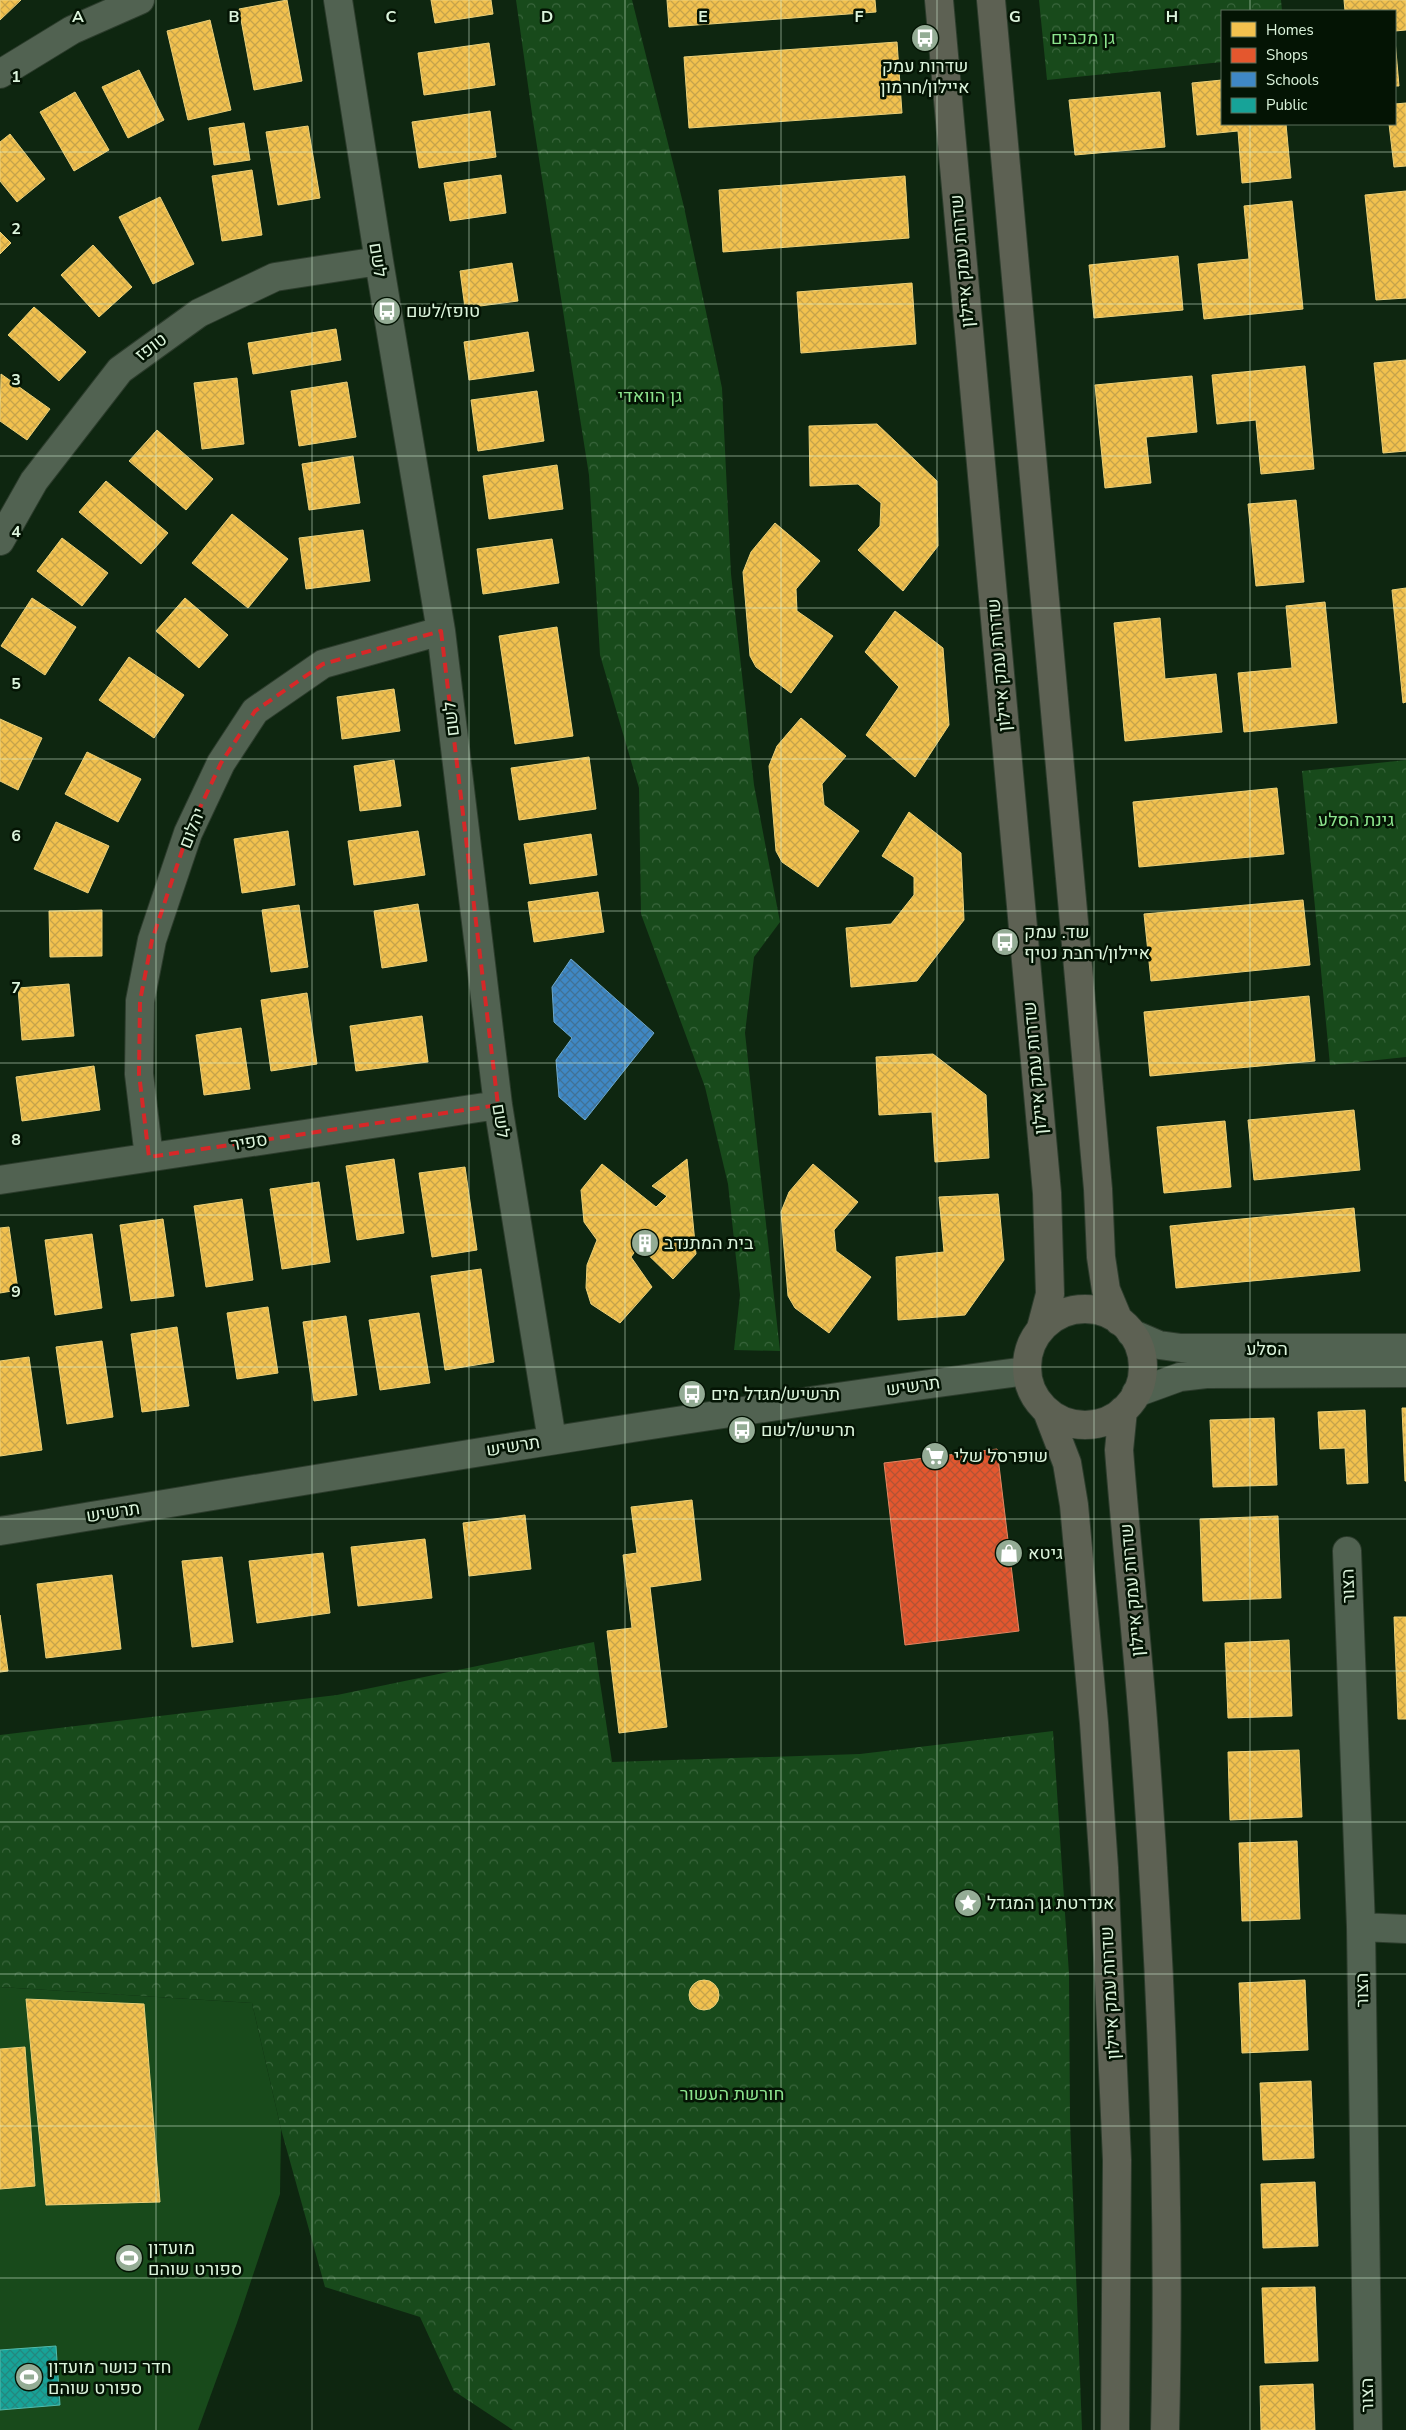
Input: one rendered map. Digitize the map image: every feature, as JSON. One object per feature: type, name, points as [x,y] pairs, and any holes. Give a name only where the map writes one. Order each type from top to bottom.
[{"type":"main road","name":"שדרות עמק איילון","points":[[939,0],[1047,1193],[1050,1294],[1041,1328]]},
{"type":"main road","points":[[991,0],[1097,1180],[1101,1257],[1106,1290],[1125,1327],[1139,1345],[1143,1366],[1130,1402],[1106,1421],[1086,1425],[1076,1424],[1058,1418],[1047,1411],[1031,1390],[1026,1371],[1031,1345],[1041,1328],[1057,1316],[1076,1309],[1091,1309],[1111,1315],[1125,1327]]},
{"type":"main road","name":"שדרות עמק איילון","points":[[1130,1402],[1119,1450],[1153,1856],[1167,2159],[1165,2430]]},
{"type":"main road","name":"שדרות עמק איילון","points":[[1047,1411],[1067,1462],[1074,1505],[1094,1723],[1104,1868],[1117,2160],[1118,2270],[1115,2430]]},
{"type":"street","points":[[0,74],[72,30],[140,0]]},
{"type":"street","name":"לשם","points":[[338,0],[378,261],[440,631],[498,1104],[552,1440]]},
{"type":"street","name":"טופז","points":[[0,540],[34,481],[120,370],[198,313],[275,277],[378,261]]},
{"type":"street","name":"יהלום","points":[[150,1157],[139,1074],[140,1001],[152,940],[188,833],[221,764],[256,711],[323,664],[440,631]]},
{"type":"street","name":"ספיר","points":[[0,1180],[498,1104]]},
{"type":"street","name":"הסלע","points":[[1125,1327],[1159,1345],[1181,1348],[1406,1348]]},
{"type":"street","name":"תרשיש","points":[[0,1531],[552,1440],[819,1399],[1026,1371]]},
{"type":"street","name":"הסלע","points":[[1130,1402],[1180,1377],[1206,1374],[1406,1373]]},
{"type":"street","name":"הצור","points":[[1347,1551],[1361,1927],[1368,2430]]},
{"type":"street","points":[[1361,1927],[1406,1929]]},
{"type":"highlighted area","points":[[441,631],[498,1105],[149,1157],[139,1074],[140,1001],[152,940],[188,833],[221,763],[255,711],[323,664]]},
{"type":"green space","name":"גן הוואדי","points":[[516,0],[632,0],[684,207],[722,388],[731,574],[754,785],[780,922],[754,957],[745,1033],[780,1351],[734,1350],[740,1295],[728,1184],[705,1087],[641,914],[639,788],[600,655],[589,475],[533,121]]},
{"type":"green space","name":"גן מכבים","points":[[1039,0],[1281,0],[1282,10],[1221,10],[1221,62],[1047,80]]},
{"type":"green space","name":"גינת הסלע","points":[[1406,760],[1406,1057],[1330,1065],[1302,771]]},
{"type":"green space","name":"חורשת העשור","points":[[594,1642],[612,1762],[860,1754],[1053,1731],[1069,1974],[1070,2120],[1082,2430],[513,2430],[454,2391],[420,2317],[325,2287],[281,2129],[252,2003],[0,1987],[0,1735],[337,1695]]},
{"type":"green space","name":"מועדון ספורט שוהם","points":[[0,1987],[252,2003],[281,2129],[280,2194],[237,2323],[198,2430],[0,2430]]},
{"type":"building: Homes","points":[[0,0],[21,0],[0,20]]},
{"type":"building: Homes","points":[[287,0],[302,81],[254,90],[239,9]]},
{"type":"building: Homes","points":[[431,0],[491,0],[493,14],[435,23]]},
{"type":"building: Homes","points":[[667,0],[875,0],[876,12],[669,27]]},
{"type":"building: Homes","points":[[1344,0],[1406,0],[1406,30],[1396,31],[1396,10],[1345,10]]},
{"type":"building: Homes","points":[[210,20],[231,110],[188,120],[167,31]]},
{"type":"building: Homes","points":[[897,42],[902,113],[689,128],[684,57]]},
{"type":"building: Homes","points":[[489,43],[495,85],[424,95],[418,53]]},
{"type":"building: Homes","points":[[1396,52],[1399,86],[1396,86]]},
{"type":"building: Homes","points":[[139,70],[164,120],[128,138],[102,87]]},
{"type":"building: Homes","points":[[1221,80],[1221,125],[1286,125],[1291,178],[1242,183],[1238,131],[1197,135],[1192,83]]},
{"type":"building: Homes","points":[[75,92],[109,150],[74,171],[40,112]]},
{"type":"building: Homes","points":[[1160,92],[1165,147],[1075,155],[1069,100]]},
{"type":"building: Homes","points":[[1406,103],[1406,166],[1394,167],[1389,125],[1396,125],[1396,104]]},
{"type":"building: Homes","points":[[490,111],[496,157],[419,168],[412,122]]},
{"type":"building: Homes","points":[[244,123],[250,160],[214,165],[209,128]]},
{"type":"building: Homes","points":[[308,126],[320,198],[278,205],[266,132]]},
{"type":"building: Homes","points":[[10,134],[45,179],[17,202],[0,181],[0,142]]},
{"type":"building: Homes","points":[[252,170],[262,235],[222,241],[212,176]]},
{"type":"building: Homes","points":[[501,175],[506,213],[450,221],[444,183]]},
{"type":"building: Homes","points":[[905,176],[909,238],[723,252],[719,190]]},
{"type":"building: Homes","points":[[1406,191],[1406,298],[1376,300],[1365,195]]},
{"type":"building: Homes","points":[[160,197],[194,264],[153,284],[119,217]]},
{"type":"building: Homes","points":[[1292,201],[1303,309],[1204,319],[1198,264],[1249,259],[1244,206]]},
{"type":"building: Homes","points":[[0,232],[11,243],[0,254]]},
{"type":"building: Homes","points":[[93,245],[132,287],[99,317],[61,275]]},
{"type":"building: Homes","points":[[1178,256],[1183,310],[1094,318],[1089,265]]},
{"type":"building: Homes","points":[[512,263],[518,301],[465,308],[460,271]]},
{"type":"building: Homes","points":[[912,283],[916,344],[801,353],[797,292]]},
{"type":"building: Homes","points":[[34,307],[86,352],[59,381],[8,335]]},
{"type":"building: Homes","points":[[336,329],[341,360],[253,374],[248,343]]},
{"type":"building: Homes","points":[[528,332],[534,371],[469,380],[464,342]]},
{"type":"building: Homes","points":[[1406,360],[1406,451],[1383,453],[1374,363]]},
{"type":"building: Homes","points":[[1305,366],[1314,469],[1261,474],[1256,420],[1217,424],[1212,375]]},
{"type":"building: Homes","points":[[1,374],[50,409],[27,440],[0,421]]},
{"type":"building: Homes","points":[[1192,376],[1197,432],[1146,437],[1151,483],[1105,488],[1095,385]]},
{"type":"building: Homes","points":[[237,378],[244,444],[202,449],[194,383]]},
{"type":"building: Homes","points":[[347,382],[356,437],[299,446],[291,391]]},
{"type":"building: Homes","points":[[537,391],[544,441],[478,451],[471,400]]},
{"type":"building: Homes","points":[[877,424],[937,481],[938,546],[903,591],[858,550],[880,526],[881,503],[858,484],[810,486],[809,426]]},
{"type":"building: Homes","points":[[157,430],[213,479],[186,510],[129,461]]},
{"type":"building: Homes","points":[[353,456],[360,503],[309,510],[302,464]]},
{"type":"building: Homes","points":[[557,465],[563,509],[489,519],[483,476]]},
{"type":"building: Homes","points":[[106,481],[168,533],[141,564],[79,512]]},
{"type":"building: Homes","points":[[1296,500],[1304,582],[1256,586],[1248,504]]},
{"type":"building: Homes","points":[[232,514],[288,559],[248,608],[192,563]]},
{"type":"building: Homes","points":[[775,523],[820,561],[796,589],[797,611],[833,636],[791,693],[756,667],[750,656],[743,572],[751,552]]},
{"type":"building: Homes","points":[[363,530],[370,581],[306,589],[299,538]]},
{"type":"building: Homes","points":[[62,538],[108,573],[82,606],[37,571]]},
{"type":"building: Homes","points":[[552,539],[559,583],[483,594],[477,549]]},
{"type":"building: Homes","points":[[1406,588],[1406,702],[1403,703],[1392,590]]},
{"type":"building: Homes","points":[[32,598],[76,627],[45,675],[1,646]]},
{"type":"building: Homes","points":[[185,598],[228,635],[199,668],[156,631]]},
{"type":"building: Homes","points":[[1325,602],[1337,723],[1244,732],[1238,673],[1292,668],[1286,606]]},
{"type":"building: Homes","points":[[895,611],[943,648],[949,725],[915,777],[866,735],[899,687],[865,652]]},
{"type":"building: Homes","points":[[1160,618],[1165,679],[1216,674],[1222,732],[1125,741],[1114,623]]},
{"type":"building: Homes","points":[[557,627],[573,736],[515,744],[499,636]]},
{"type":"building: Homes","points":[[129,657],[184,695],[154,738],[99,700]]},
{"type":"building: Homes","points":[[394,689],[400,731],[342,739],[337,697]]},
{"type":"building: Homes","points":[[801,718],[846,756],[822,784],[824,805],[859,831],[818,887],[782,862],[776,851],[769,766],[777,746]]},
{"type":"building: Homes","points":[[0,719],[42,738],[18,790],[0,781]]},
{"type":"building: Homes","points":[[87,752],[141,779],[118,822],[65,794]]},
{"type":"building: Homes","points":[[589,757],[596,809],[519,820],[511,768]]},
{"type":"building: Homes","points":[[394,760],[401,806],[360,811],[354,766]]},
{"type":"building: Homes","points":[[1277,788],[1284,854],[1139,867],[1133,802]]},
{"type":"building: Homes","points":[[909,812],[961,853],[964,920],[917,981],[851,987],[846,928],[891,924],[914,895],[914,877],[882,856]]},
{"type":"building: Homes","points":[[56,822],[109,846],[88,893],[34,869]]},
{"type":"building: Homes","points":[[288,831],[295,885],[242,893],[234,839]]},
{"type":"building: Homes","points":[[418,831],[425,875],[354,885],[348,841]]},
{"type":"building: Homes","points":[[591,834],[597,875],[530,884],[524,844]]},
{"type":"building: Homes","points":[[598,892],[604,932],[534,942],[528,902]]},
{"type":"building: Homes","points":[[1303,900],[1310,965],[1151,981],[1144,914]]},
{"type":"building: Homes","points":[[418,904],[427,961],[382,968],[374,911]]},
{"type":"building: Homes","points":[[299,905],[308,967],[271,972],[262,910]]},
{"type":"building: Homes","points":[[102,910],[102,956],[50,957],[49,911]]},
{"type":"building: Homes","points":[[69,984],[74,1036],[22,1040],[18,988]]},
{"type":"building: Homes","points":[[307,993],[317,1064],[271,1071],[261,1000]]},
{"type":"building: Homes","points":[[1309,996],[1315,1061],[1150,1076],[1144,1012]]},
{"type":"building: Homes","points":[[422,1016],[428,1062],[356,1071],[350,1026]]},
{"type":"building: Homes","points":[[241,1028],[250,1089],[204,1095],[196,1035]]},
{"type":"building: Homes","points":[[933,1054],[986,1095],[989,1158],[935,1162],[932,1112],[879,1115],[876,1057]]},
{"type":"building: Homes","points":[[94,1066],[100,1110],[22,1121],[16,1077]]},
{"type":"building: Homes","points":[[1354,1110],[1360,1170],[1254,1180],[1248,1120]]},
{"type":"building: Homes","points":[[1225,1121],[1231,1187],[1164,1193],[1157,1127]]},
{"type":"building: Homes","points":[[394,1159],[404,1233],[357,1240],[346,1166]]},
{"type":"building: Homes","name":"בית המתנדב","points":[[687,1159],[696,1254],[673,1279],[639,1246],[631,1257],[652,1287],[620,1323],[591,1304],[586,1288],[587,1265],[597,1240],[584,1222],[581,1190],[602,1164],[656,1207],[667,1196],[652,1186]]},
{"type":"building: Homes","points":[[813,1164],[858,1202],[834,1230],[836,1251],[871,1277],[829,1333],[795,1308],[788,1296],[781,1212],[789,1192]]},
{"type":"building: Homes","points":[[465,1167],[477,1250],[432,1257],[419,1173]]},
{"type":"building: Homes","points":[[319,1182],[330,1262],[282,1269],[270,1189]]},
{"type":"building: Homes","points":[[998,1194],[1004,1260],[965,1315],[898,1320],[896,1257],[944,1252],[939,1197]]},
{"type":"building: Homes","points":[[242,1199],[253,1280],[206,1287],[194,1206]]},
{"type":"building: Homes","points":[[1354,1208],[1360,1271],[1176,1288],[1170,1226]]},
{"type":"building: Homes","points":[[163,1219],[174,1296],[131,1301],[120,1225]]},
{"type":"building: Homes","points":[[9,1227],[18,1290],[0,1293],[0,1228]]},
{"type":"building: Homes","points":[[92,1234],[102,1308],[55,1315],[45,1240]]},
{"type":"building: Homes","points":[[481,1269],[494,1362],[445,1370],[431,1276]]},
{"type":"building: Homes","points":[[268,1307],[278,1373],[237,1379],[227,1313]]},
{"type":"building: Homes","points":[[419,1313],[430,1383],[380,1390],[369,1320]]},
{"type":"building: Homes","points":[[346,1316],[357,1395],[314,1401],[303,1322]]},
{"type":"building: Homes","points":[[177,1327],[189,1406],[142,1412],[131,1334]]},
{"type":"building: Homes","points":[[102,1341],[113,1417],[67,1424],[56,1347]]},
{"type":"building: Homes","points":[[29,1357],[42,1450],[0,1456],[0,1361]]},
{"type":"building: Homes","points":[[1402,1408],[1406,1408],[1406,1481],[1405,1481]]},
{"type":"building: Homes","points":[[1365,1410],[1368,1483],[1347,1484],[1345,1448],[1320,1449],[1318,1412]]},
{"type":"building: Homes","points":[[1274,1418],[1277,1485],[1213,1487],[1210,1420]]},
{"type":"building: Homes","points":[[692,1500],[701,1580],[650,1587],[667,1727],[619,1733],[607,1631],[632,1628],[623,1555],[637,1553],[631,1507]]},
{"type":"building: Homes","points":[[525,1515],[531,1569],[469,1576],[463,1523]]},
{"type":"building: Homes","points":[[1278,1516],[1281,1598],[1203,1601],[1200,1519]]},
{"type":"building: Homes","points":[[425,1539],[432,1598],[358,1606],[351,1547]]},
{"type":"building: Homes","points":[[323,1553],[330,1613],[257,1623],[249,1561]]},
{"type":"building: Homes","points":[[222,1557],[233,1642],[192,1647],[182,1561]]},
{"type":"building: Homes","points":[[112,1575],[121,1649],[46,1658],[37,1584]]},
{"type":"building: Homes","points":[[0,1615],[8,1671],[0,1672]]},
{"type":"building: Homes","points":[[1394,1617],[1406,1617],[1406,1719],[1398,1719]]},
{"type":"building: Homes","points":[[1289,1640],[1292,1716],[1228,1718],[1225,1643]]},
{"type":"building: Homes","points":[[1299,1750],[1302,1817],[1230,1820],[1228,1752]]},
{"type":"building: Homes","points":[[1297,1841],[1300,1919],[1242,1921],[1239,1843]]},
{"type":"building: Homes","points":[[704,1980],[715,1984],[719,1995],[715,2006],[704,2010],[693,2006],[689,1995],[693,1984]]},
{"type":"building: Homes","points":[[1305,1980],[1308,2050],[1242,2053],[1239,1983]]},
{"type":"building: Homes","points":[[26,1999],[144,2004],[160,2202],[46,2205]]},
{"type":"building: Homes","points":[[25,2047],[35,2186],[0,2189],[0,2049]]},
{"type":"building: Homes","points":[[1311,2081],[1314,2158],[1263,2160],[1260,2083]]},
{"type":"building: Homes","points":[[1315,2182],[1318,2246],[1263,2248],[1261,2184]]},
{"type":"building: Homes","points":[[1315,2287],[1318,2361],[1265,2363],[1262,2288]]},
{"type":"building: Homes","points":[[1313,2384],[1315,2430],[1261,2430],[1260,2386]]},
{"type":"building: Shops","points":[[997,1449],[1019,1631],[905,1645],[884,1463]]},
{"type":"building: Schools","points":[[571,959],[654,1033],[585,1120],[559,1097],[556,1060],[572,1038],[554,1022],[552,987]]},
{"type":"building: Public","name":"חדר כושר מועדון ספורט שוהם","points":[[56,2346],[60,2405],[0,2410],[0,2350]]},
{"type":"place","name":"שדרות עמק איילון/חרמון","points":[[925,38]]},
{"type":"place","name":"טופז/לשם","points":[[387,311]]},
{"type":"place","name":"שד. עמק איילון/רחבת נטיף","points":[[1005,942]]},
{"type":"place","name":"בית המתנדב","points":[[645,1243]]},
{"type":"place","name":"תרשיש/מגדל מים","points":[[692,1394]]},
{"type":"place","name":"תרשיש/לשם","points":[[742,1430]]},
{"type":"place","name":"שופרסל שלי","points":[[935,1456]]},
{"type":"place","name":"גיטא","points":[[1009,1553]]},
{"type":"place","name":"אנדרטת גן המגדל","points":[[968,1903]]},
{"type":"place","name":"מועדון ספורט שוהם","points":[[129,2258]]},
{"type":"place","name":"חדר כושר מועדון ספורט שוהם","points":[[29,2377]]}]
